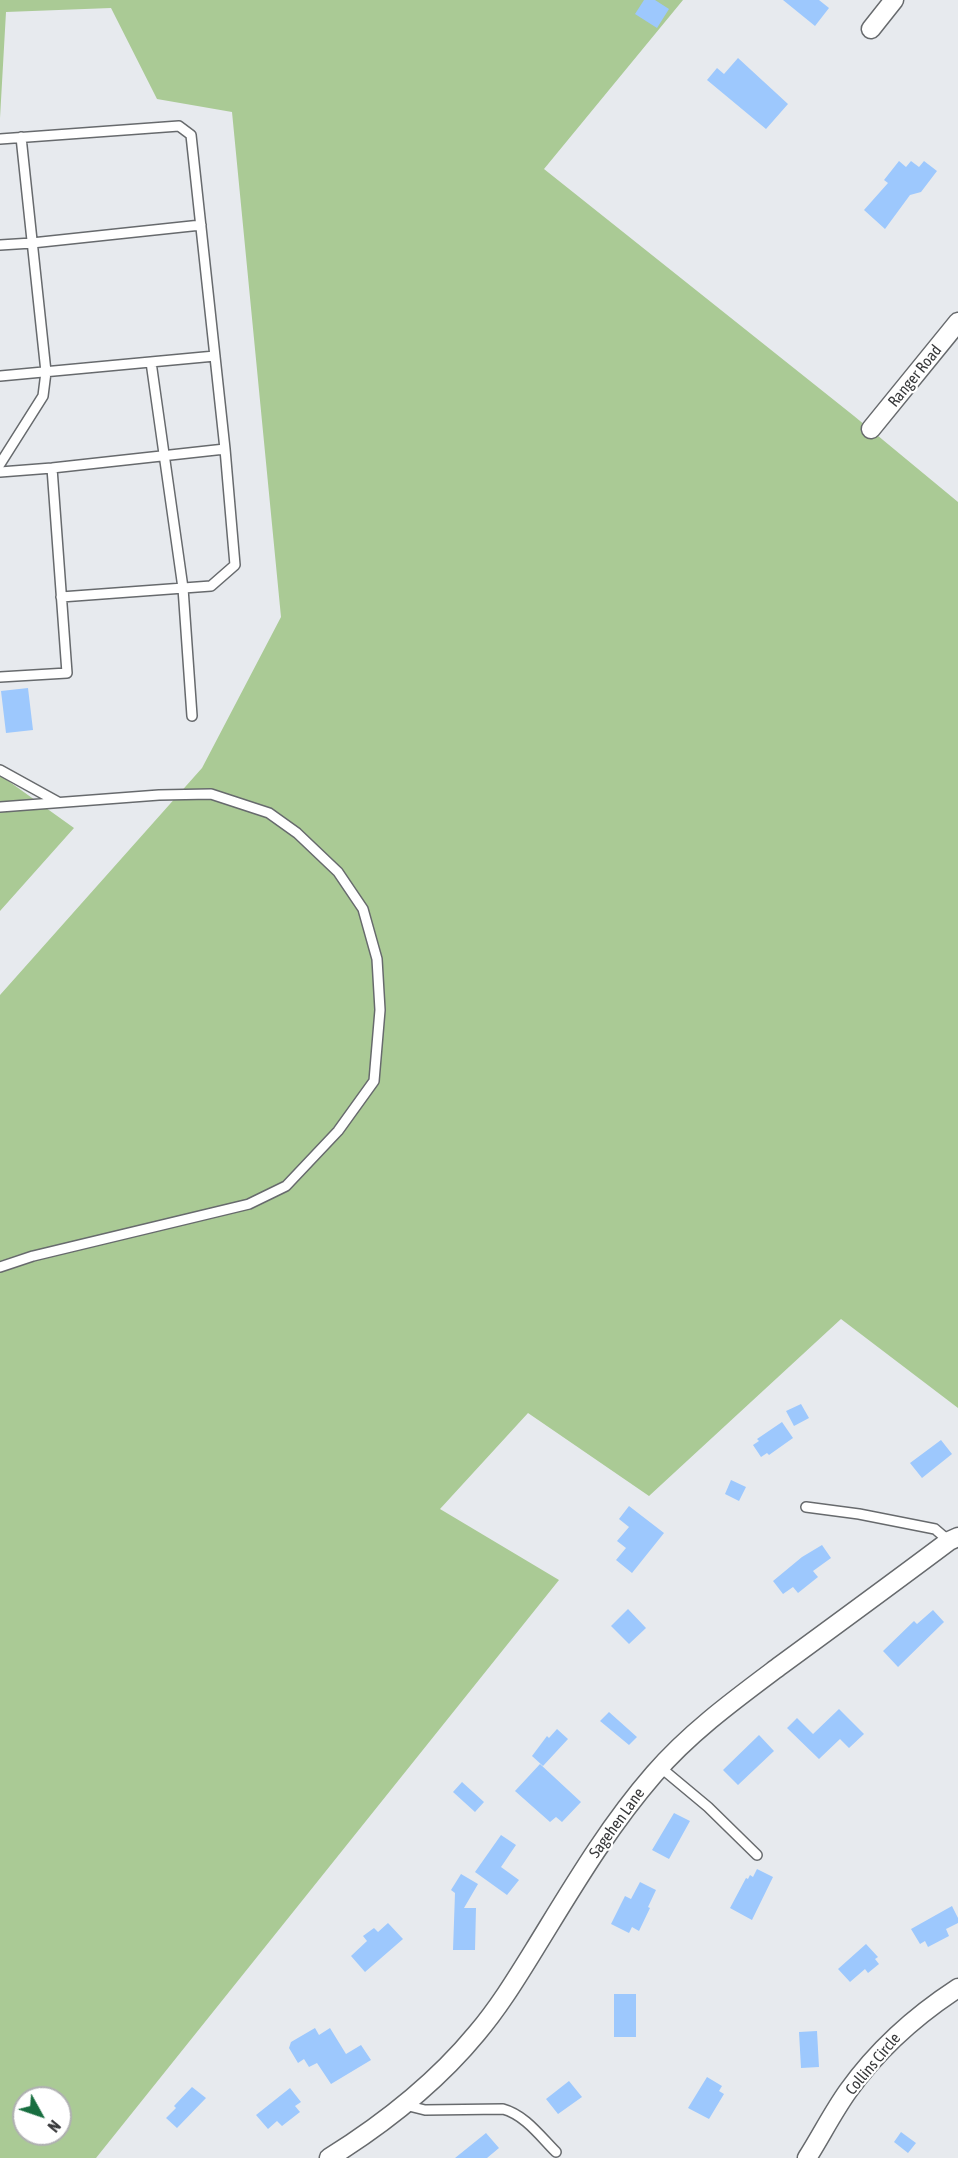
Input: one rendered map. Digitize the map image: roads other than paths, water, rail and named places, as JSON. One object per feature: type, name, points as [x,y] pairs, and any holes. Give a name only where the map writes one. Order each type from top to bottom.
[{"type":"street","points":[[871,29],[894,0]]},
{"type":"street","name":"Ranger Road","points":[[872,429],[958,322]]},
{"type":"street","name":"Sagehen Lane","points":[[329,2158],[379,2126],[405,2105],[446,2068],[485,2023],[507,1993],[598,1848],[624,1810],[660,1767],[741,1696],[954,1539]]},
{"type":"street","name":"Collins Circle","points":[[807,2158],[847,2092],[870,2063],[898,2033],[930,2006],[958,1988]]},
{"type":"lane","points":[[0,139],[180,126],[191,135],[225,449],[235,566],[212,585],[61,597]]},
{"type":"lane","points":[[0,464],[43,396],[46,372],[21,137]]},
{"type":"lane","points":[[0,245],[201,225]]},
{"type":"lane","points":[[0,376],[215,356]]},
{"type":"lane","points":[[151,362],[183,588],[192,716]]},
{"type":"lane","points":[[0,472],[225,449]]},
{"type":"lane","points":[[0,677],[67,672],[52,468]]},
{"type":"lane","points":[[0,770],[58,802]]},
{"type":"lane","points":[[0,1267],[33,1256],[249,1204],[286,1186],[338,1131],[374,1081],[380,1010],[377,959],[363,909],[338,872],[297,833],[269,813],[211,794],[159,795],[1,808]]},
{"type":"lane","points":[[806,1508],[859,1514],[935,1529],[954,1539]]},
{"type":"lane","points":[[660,1767],[708,1807],[757,1855]]},
{"type":"lane","points":[[405,2105],[425,2110],[502,2109],[514,2112],[556,2152]]}]
